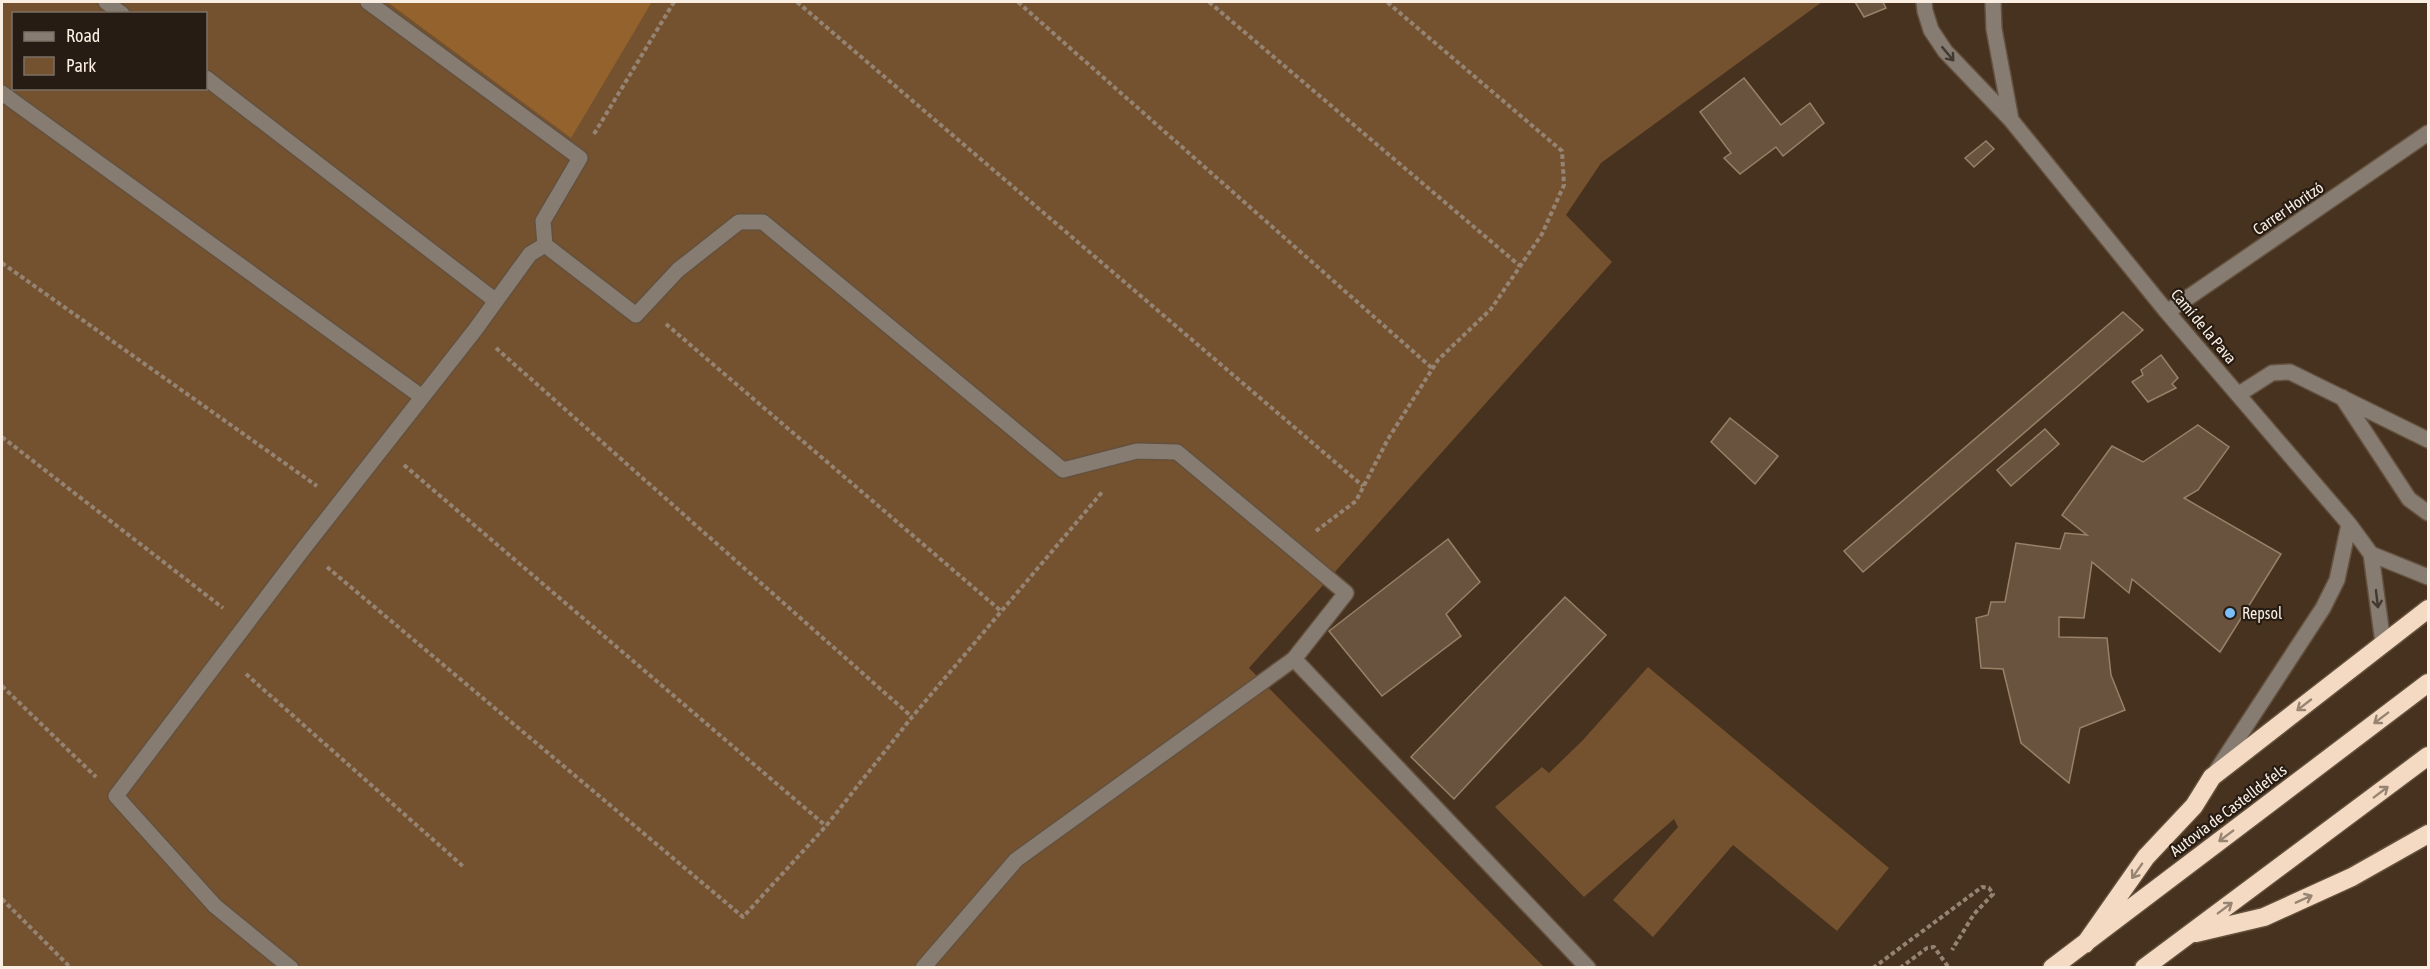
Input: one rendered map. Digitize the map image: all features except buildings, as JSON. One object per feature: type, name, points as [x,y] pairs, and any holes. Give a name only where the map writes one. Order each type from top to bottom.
[{"type":"highway","points":[[2085,944],[2146,857],[2194,806],[2212,777],[2428,609]]},
{"type":"highway","name":"Autovia de Castelldefels","points":[[2052,968],[2428,683]]},
{"type":"highway","points":[[2144,968],[2428,756]]},
{"type":"highway","points":[[2188,934],[2264,917],[2352,877],[2428,834]]},
{"type":"street","points":[[106,2],[119,12]]},
{"type":"street","points":[[368,2],[580,158],[543,221],[545,245],[636,315],[678,270],[740,222],[763,222],[1063,470],[1137,451],[1177,452],[1346,593],[1294,659],[1016,860],[923,968]]},
{"type":"street","name":"Camí de la Pava","points":[[1924,2],[1931,30],[1945,51],[2012,120],[2168,312],[2349,524],[2371,554],[2382,643]]},
{"type":"street","name":"Camí de la Pava","points":[[1993,2],[1994,29],[2012,120]]},
{"type":"street","points":[[207,79],[496,301]]},
{"type":"street","points":[[2,93],[422,397]]},
{"type":"street","name":"Carrer Horitzó","points":[[2168,312],[2428,133]]},
{"type":"street","points":[[291,968],[215,906],[116,796],[304,548],[475,330],[530,254],[545,245]]},
{"type":"street","points":[[2239,394],[2272,373],[2290,372],[2428,440]]},
{"type":"street","points":[[2342,397],[2409,499],[2428,513]]},
{"type":"street","points":[[2212,777],[2323,608],[2337,580],[2349,524]]},
{"type":"street","points":[[2371,554],[2428,577]]},
{"type":"street","points":[[1294,659],[1588,968]]},
{"type":"path","points":[[580,158],[674,2]]},
{"type":"path","points":[[797,2],[1363,486]]},
{"type":"path","points":[[1018,2],[1433,369]]},
{"type":"path","points":[[1209,2],[1520,266]]},
{"type":"path","points":[[1292,548],[1356,501],[1388,439],[1438,360],[1491,309],[1542,234],[1564,185],[1562,151],[1387,2]]},
{"type":"path","points":[[2,263],[340,502]]},
{"type":"path","points":[[645,306],[1001,611]]},
{"type":"path","points":[[475,330],[912,717]]},
{"type":"path","points":[[2,437],[245,625]]},
{"type":"path","points":[[383,447],[826,826]]},
{"type":"path","points":[[304,548],[743,917],[826,826],[912,717],[1137,451]]},
{"type":"path","points":[[223,654],[465,868]]},
{"type":"path","points":[[2,686],[116,796]]},
{"type":"path","points":[[1873,968],[1982,887],[1989,888],[1993,894],[1974,914],[1952,950]]},
{"type":"path","points":[[2,899],[71,968]]},
{"type":"path","points":[[1900,968],[1927,948],[1934,947],[1950,968]]},
{"type":"green space","points":[[2,2],[387,2],[570,137],[652,2],[1822,2],[1601,163],[1566,215],[1612,262],[1249,668],[1544,967],[2,968]]},
{"type":"green space","points":[[1648,667],[1889,868],[1837,931],[1733,845],[1653,937],[1613,900],[1678,827],[1674,819],[1584,897],[1495,807],[1542,767],[1549,773],[1583,740]]},
{"type":"shaded area","points":[[387,2],[652,2],[571,138]]},
{"type":"place","name":"Repsol","points":[[2230,613]]}]
